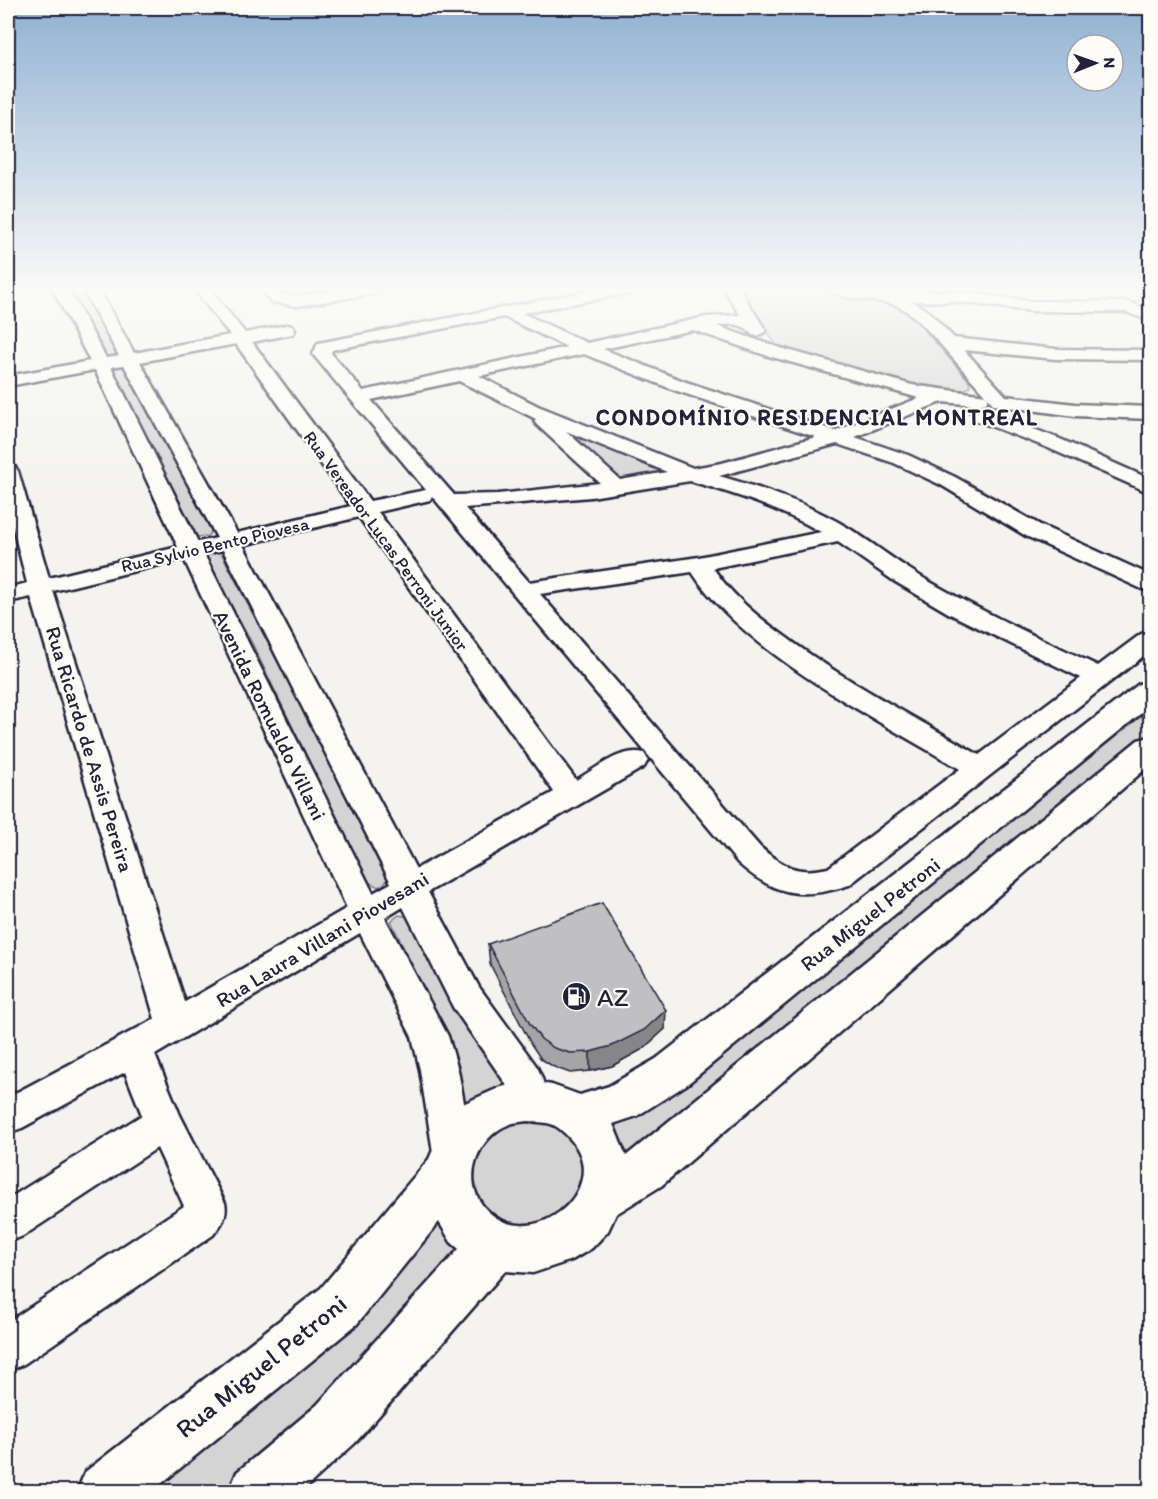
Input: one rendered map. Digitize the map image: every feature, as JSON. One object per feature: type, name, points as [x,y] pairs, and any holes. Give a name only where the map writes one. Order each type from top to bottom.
[{"type":"main road","name":"Rua Miguel Petroni","points":[[577,1116],[621,1102],[671,1072],[1150,691]]},
{"type":"main road","points":[[603,1197],[607,1167],[596,1136],[577,1116],[559,1106],[528,1101],[498,1108],[470,1126],[451,1161],[457,1212],[477,1235],[495,1246],[524,1251],[558,1244],[584,1226],[603,1197],[644,1171],[1150,748]]},
{"type":"main road","name":"Rua Miguel Petroni","points":[[105,1491],[339,1306],[451,1161]]},
{"type":"main road","points":[[257,1491],[336,1424],[495,1246]]},
{"type":"street","name":"Avenida Romualdo Villani","points":[[98,358],[366,913],[430,1036],[439,1070],[451,1161]]},
{"type":"street","name":"Avenida Romualdo Villani","points":[[131,358],[230,541],[466,997],[524,1079],[528,1101]]},
{"type":"street","points":[[8,381],[131,358]]},
{"type":"street","name":"Rua Vereador Lucas Perroni Junior","points":[[255,358],[571,794]]},
{"type":"street","points":[[325,358],[749,855],[763,868],[780,878],[797,884],[818,883],[838,877],[1150,639]]},
{"type":"street","points":[[359,397],[543,358]]},
{"type":"street","points":[[611,358],[680,386],[923,469],[1034,531],[1150,584]]},
{"type":"street","points":[[801,358],[934,398],[979,405],[996,415],[1006,406],[1150,413]]},
{"type":"street","points":[[961,358],[1006,406],[1032,429],[1053,443]]},
{"type":"street","points":[[970,369],[978,383],[976,395],[982,416],[1053,443],[1150,487]]},
{"type":"street","points":[[464,376],[531,410],[693,475],[782,503],[842,534],[902,576],[959,609],[1099,677]]},
{"type":"street","points":[[449,502],[509,499],[616,487],[745,465],[837,438],[934,398]]},
{"type":"street","points":[[531,410],[616,487]]},
{"type":"street","name":"Rua Ricardo de Assis Pereira","points":[[8,471],[40,587],[174,1026]]},
{"type":"street","name":"Rua Sylvio Bento Piovesa","points":[[8,595],[422,495]]},
{"type":"street","points":[[522,590],[699,564],[842,534]]},
{"type":"street","points":[[699,564],[712,585],[738,610],[805,663],[884,714],[982,769]]},
{"type":"street","name":"Rua Laura Villani Piovesani","points":[[8,1116],[134,1049],[410,887],[634,760]]},
{"type":"street","points":[[8,1348],[198,1221],[206,1212],[204,1203],[164,1122],[134,1049]]},
{"type":"street","points":[[8,1222],[164,1122]]},
{"type":"shaded area","points":[[821,358],[949,358],[969,381],[970,387],[959,392],[937,391]]},
{"type":"shaded area","points":[[123,363],[212,530],[208,536],[195,537],[109,366]]},
{"type":"shaded area","points":[[582,439],[590,439],[664,470],[664,473],[624,481],[617,479],[578,443]]},
{"type":"shaded area","points":[[220,551],[383,863],[389,877],[383,885],[378,887],[367,881],[252,643],[204,557],[211,552]]},
{"type":"shaded area","points":[[1150,709],[1150,737],[627,1165],[609,1121],[701,1068]]},
{"type":"shaded area","points":[[399,915],[410,917],[481,1049],[513,1087],[462,1112],[447,1038],[391,921]]},
{"type":"shaded area","points":[[540,1118],[562,1126],[589,1161],[581,1206],[515,1234],[474,1208],[467,1163],[496,1128],[513,1121]]},
{"type":"shaded area","points":[[432,1213],[472,1251],[234,1491],[128,1492]]},
{"type":"building","name":"AZ","points":[[602,903],[666,1010],[644,1030],[612,1046],[590,1052],[570,1053],[554,1048],[541,1039],[530,1024],[488,944]]},
{"type":"place","name":"AZ","points":[[576,997]]},
{"type":"district","name":"CONDOMÍNIO RESIDENCIAL MONTREAL","points":[[817,417]]}]
